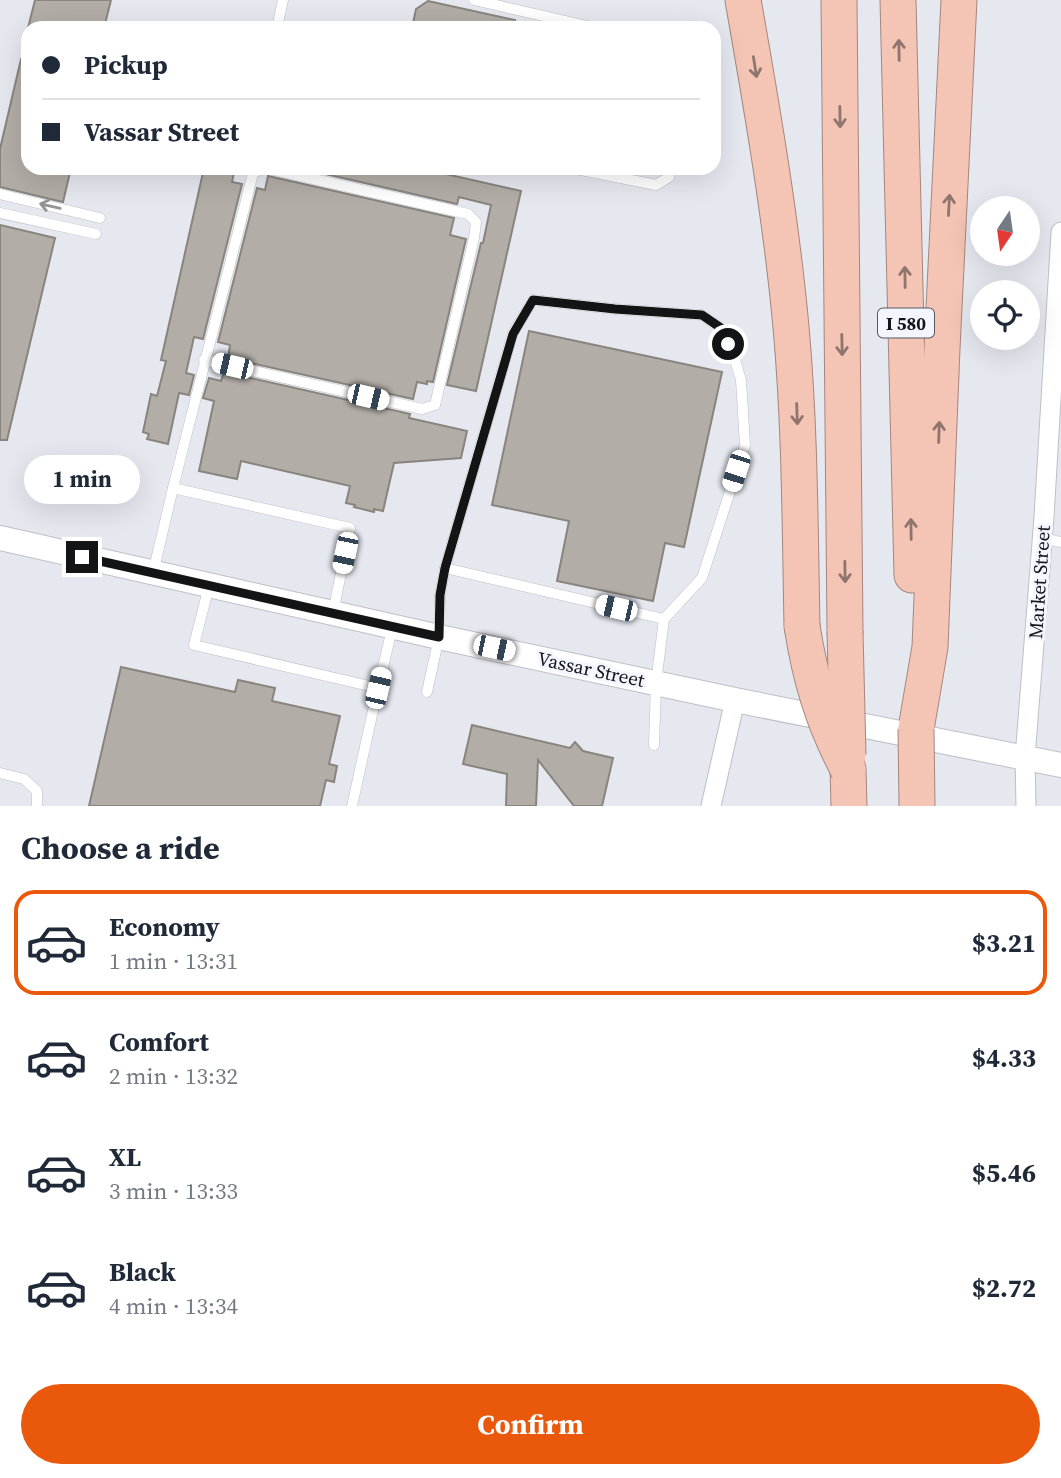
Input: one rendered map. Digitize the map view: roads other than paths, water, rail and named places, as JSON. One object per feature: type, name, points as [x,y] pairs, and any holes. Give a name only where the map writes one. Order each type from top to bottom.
[{"type":"highway","points":[[743,0],[765,132],[791,327],[800,482],[802,626],[817,697],[834,743],[848,769]]},
{"type":"highway","points":[[839,0],[849,806]]},
{"type":"highway","name":"I 580","points":[[898,0],[922,647]]},
{"type":"highway","points":[[917,806],[916,729],[942,349],[959,0]]},
{"type":"street","name":"Market Street","points":[[1026,806],[1025,757],[1051,540],[1061,232]]},
{"type":"street","name":"Vassar Street","points":[[0,538],[439,637],[1061,765]]},
{"type":"street","points":[[711,806],[735,699]]},
{"type":"lane","points":[[279,21],[284,0]]},
{"type":"lane","points":[[474,0],[566,21]]},
{"type":"lane","points":[[153,573],[204,360],[252,175]]},
{"type":"lane","points":[[204,360],[422,409],[435,405],[474,238],[475,222],[468,214],[296,175]]},
{"type":"lane","points":[[606,175],[656,185],[669,175]]},
{"type":"lane","points":[[0,194],[100,218]]},
{"type":"lane","points":[[0,213],[96,234]]},
{"type":"lane","points":[[426,692],[439,637],[440,595],[445,568],[513,334],[533,300],[702,315],[721,328],[735,360],[741,380],[745,445],[702,578],[664,620],[656,683],[654,745]]},
{"type":"lane","points":[[173,488],[350,528],[333,613]]},
{"type":"lane","points":[[445,568],[664,620]]},
{"type":"lane","points":[[209,586],[194,645],[378,688]]},
{"type":"lane","points":[[352,806],[393,626]]},
{"type":"lane","points":[[0,773],[24,779],[37,792],[37,806]]}]
